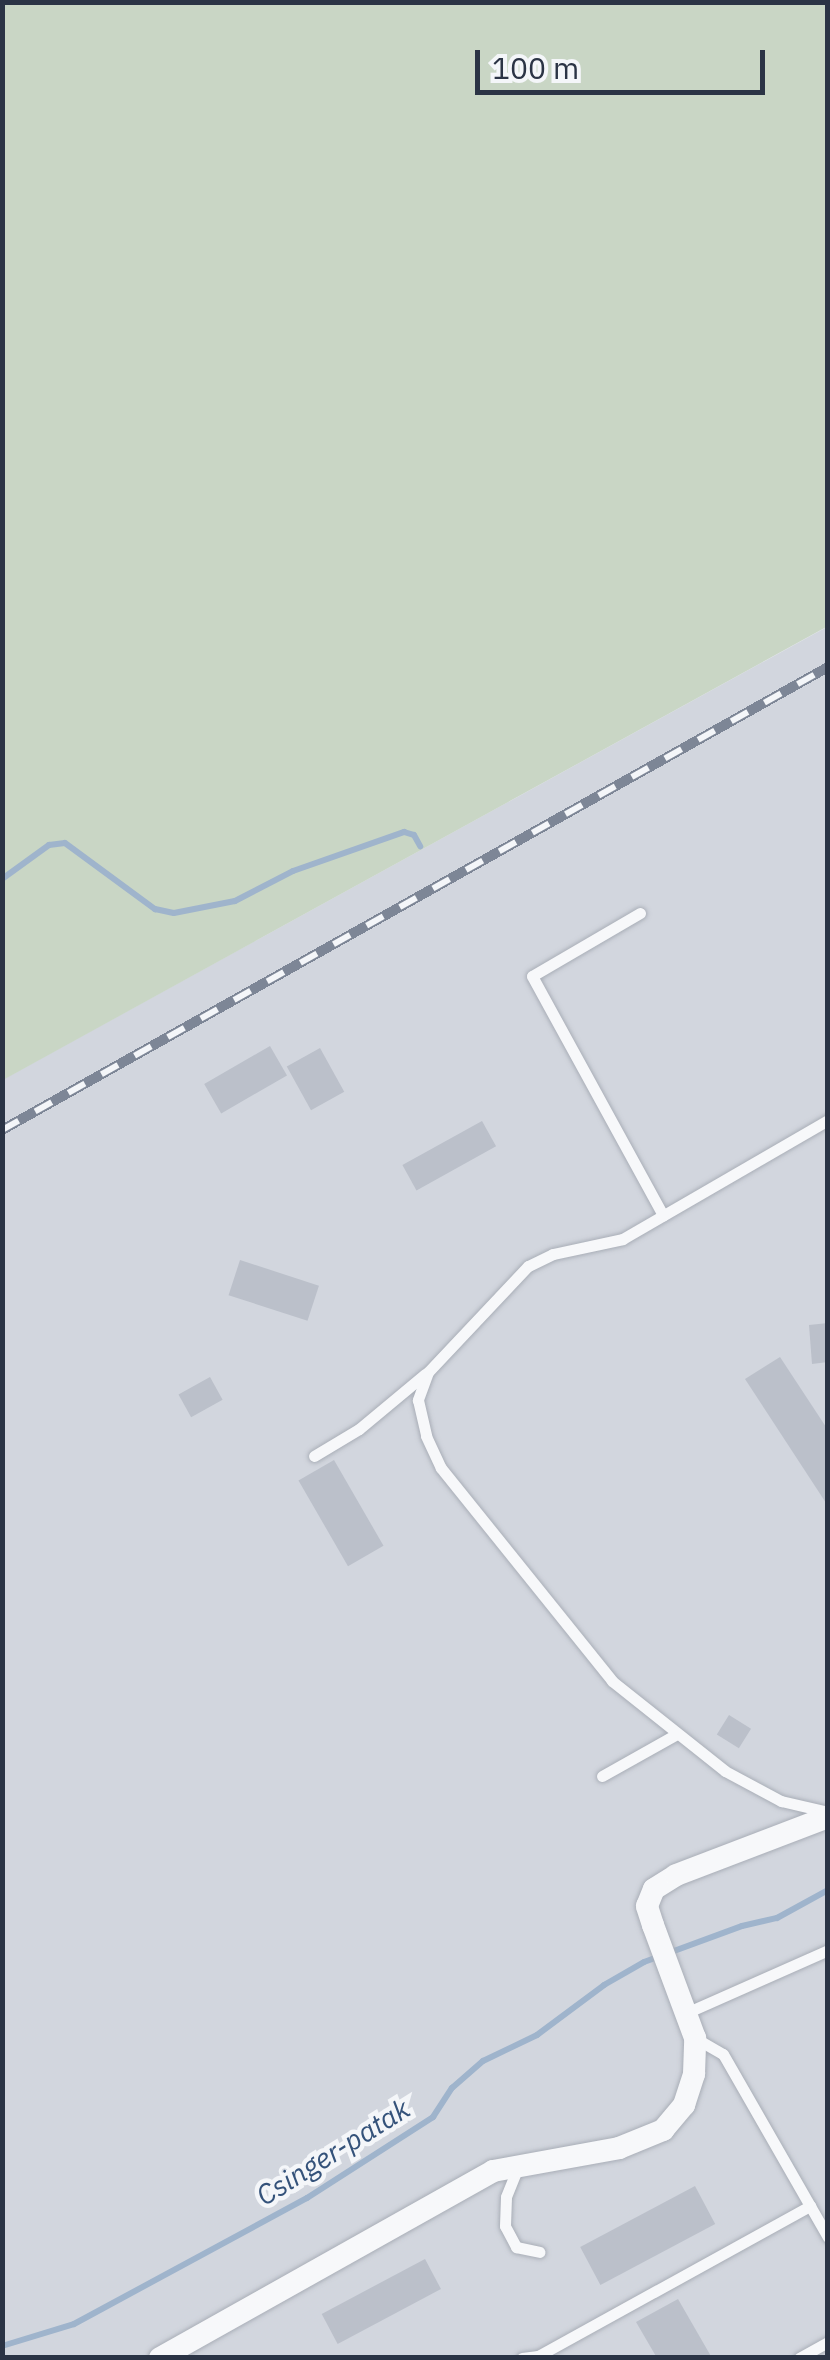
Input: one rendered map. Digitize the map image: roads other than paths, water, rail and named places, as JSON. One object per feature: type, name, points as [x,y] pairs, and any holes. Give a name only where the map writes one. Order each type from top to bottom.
[{"type":"street","points":[[160,2358],[471,2181],[520,2164],[619,2148],[663,2130],[684,2105],[694,2074],[695,2038],[648,1906],[654,1889],[676,1876],[828,1814]]},
{"type":"lane","points":[[640,914],[532,976],[663,1215]]},
{"type":"lane","points":[[314,1456],[360,1429],[428,1372],[528,1266],[553,1254],[623,1239],[828,1120]]},
{"type":"lane","points":[[428,1372],[418,1400],[426,1436],[442,1468],[612,1680],[675,1735],[726,1771],[782,1801],[828,1814]]},
{"type":"lane","points":[[602,1776],[675,1735]]},
{"type":"lane","points":[[686,2013],[823,1948],[828,1950]]},
{"type":"lane","points":[[695,2038],[724,2054],[828,2237]]},
{"type":"lane","points":[[520,2164],[506,2197],[505,2226],[516,2246],[539,2252]]},
{"type":"lane","points":[[522,2358],[538,2356],[810,2206]]},
{"type":"lane","points":[[800,2358],[828,2342]]},
{"type":"waterway","points":[[2,879],[49,845],[65,843],[155,909],[174,913],[235,901],[293,871],[404,832],[414,835],[420,846]]},
{"type":"waterway","name":"Csinger-patak","points":[[2,2346],[74,2324],[307,2198],[433,2117],[452,2088],[483,2061],[537,2035],[604,1985],[644,1962],[742,1926],[777,1918],[828,1890]]},
{"type":"railway","points":[[2,1130],[828,667]]}]
